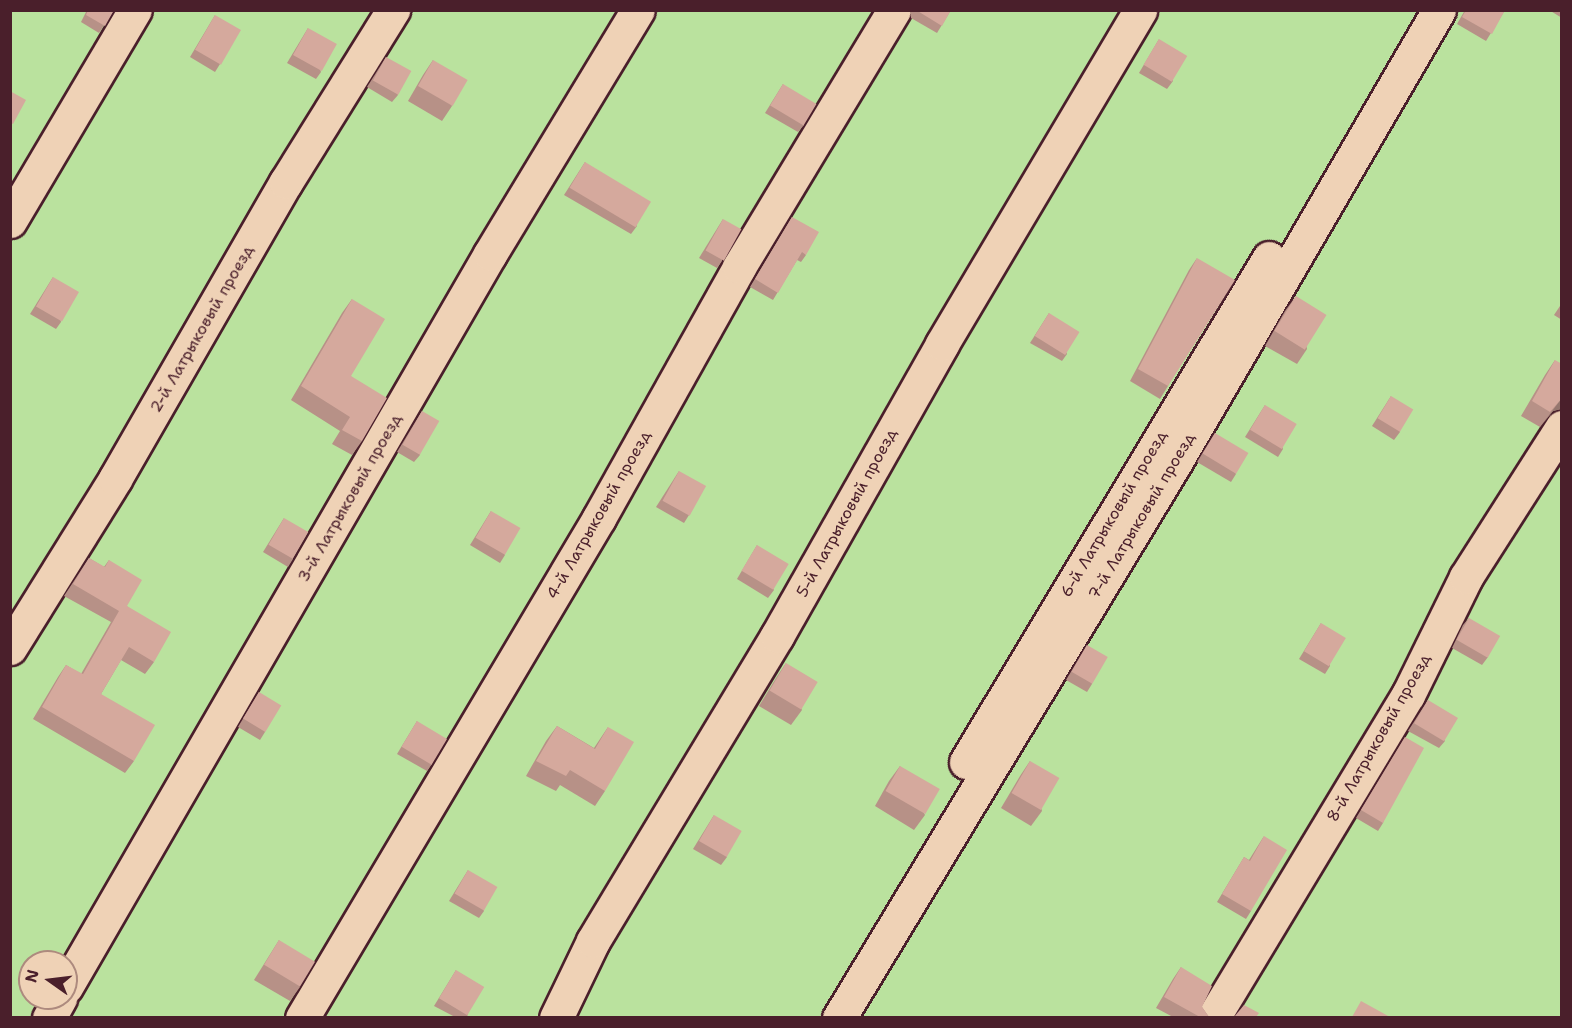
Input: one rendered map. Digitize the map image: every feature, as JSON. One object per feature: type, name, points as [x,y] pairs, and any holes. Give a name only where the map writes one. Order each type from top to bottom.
[{"type":"lane","points":[[10,221],[135,10]]},
{"type":"lane","name":"2-й Латрыковый проезд","points":[[10,648],[115,479],[286,182],[393,10]]},
{"type":"lane","name":"3-й Латрыковый проезд","points":[[78,966],[490,254],[638,10]]},
{"type":"lane","name":"4-й Латрыковый проезд","points":[[302,1017],[599,518],[739,267],[894,10]]},
{"type":"lane","name":"5-й Латрыковый проезд","points":[[556,1017],[593,940],[777,636],[942,344],[1140,10]]},
{"type":"lane","name":"6-й Латрыковый проезд","points":[[814,1017],[1357,112],[1413,10]]},
{"type":"lane","name":"7-й Латрыковый проезд","points":[[839,1017],[1169,473],[1438,10]]},
{"type":"lane","name":"8-й Латрыковый проезд","points":[[1213,1017],[1408,695],[1466,577],[1562,427]]},
{"type":"green space","points":[[10,11],[1561,11],[1561,1017],[11,1017]]},
{"type":"building","points":[[88,10],[114,10],[105,26],[86,15]]},
{"type":"building","points":[[916,10],[951,10],[942,26]]},
{"type":"building","points":[[1466,10],[1505,10],[1492,34],[1462,17]]},
{"type":"building","points":[[215,15],[241,30],[221,65],[195,50]]},
{"type":"building","points":[[308,28],[337,44],[322,71],[293,55]]},
{"type":"building","points":[[1159,39],[1187,56],[1172,82],[1144,65]]},
{"type":"building","points":[[386,57],[411,71],[398,95],[373,81]]},
{"type":"building","points":[[433,60],[468,80],[453,106],[418,86]]},
{"type":"building","points":[[783,84],[816,104],[804,126],[770,105]]},
{"type":"building","points":[[10,91],[26,100],[13,124],[10,123]]},
{"type":"building","points":[[585,162],[651,202],[636,227],[570,188]]},
{"type":"building","points":[[792,217],[819,232],[806,255],[802,252],[778,293],[755,279]]},
{"type":"building","points":[[723,219],[741,229],[724,261],[706,250]]},
{"type":"building","points":[[1197,258],[1235,280],[1168,386],[1138,369]]},
{"type":"building","points":[[53,277],[79,292],[62,321],[36,306]]},
{"type":"building","points":[[1296,296],[1327,315],[1305,350],[1274,331]]},
{"type":"building","points":[[352,299],[385,319],[351,376],[387,398],[362,441],[342,430],[350,417],[301,386]]},
{"type":"building","points":[[1049,313],[1080,332],[1065,355],[1035,336]]},
{"type":"building","points":[[1555,360],[1562,364],[1562,398],[1550,412],[1532,401]]},
{"type":"building","points":[[1391,396],[1413,409],[1400,432],[1378,418]]},
{"type":"building","points":[[1265,405],[1297,424],[1282,449],[1250,430]]},
{"type":"building","points":[[422,411],[439,421],[420,455],[402,445]]},
{"type":"building","points":[[1215,433],[1248,453],[1236,474],[1203,454]]},
{"type":"building","points":[[679,471],[706,486],[690,516],[663,501]]},
{"type":"building","points":[[491,511],[520,528],[505,555],[476,538]]},
{"type":"building","points":[[284,518],[308,532],[293,559],[268,545]]},
{"type":"building","points":[[757,545],[789,564],[773,590],[742,571]]},
{"type":"building","points":[[89,558],[105,567],[109,560],[142,580],[127,606],[171,632],[154,662],[129,647],[101,694],[155,725],[134,761],[42,707],[66,665],[83,674],[119,611],[73,584]]},
{"type":"building","points":[[1469,618],[1500,636],[1488,658],[1456,640]]},
{"type":"building","points":[[1321,623],[1346,638],[1329,666],[1304,651]]},
{"type":"building","points":[[1087,645],[1108,657],[1092,684],[1072,672]]},
{"type":"building","points":[[786,663],[818,682],[801,709],[770,690]]},
{"type":"building","points":[[259,692],[281,705],[265,732],[243,719]]},
{"type":"building","points":[[1428,700],[1458,718],[1444,741],[1414,723]]},
{"type":"building","points":[[417,721],[447,739],[432,765],[402,747]]},
{"type":"building","points":[[557,726],[595,749],[608,727],[634,742],[605,791],[570,770],[566,776],[536,761]]},
{"type":"building","points":[[1405,737],[1424,748],[1383,823],[1361,810]]},
{"type":"building","points":[[1030,761],[1059,778],[1041,810],[1012,793]]},
{"type":"building","points":[[900,766],[940,789],[925,814],[886,791]]},
{"type":"building","points":[[714,815],[742,831],[727,857],[699,841]]},
{"type":"building","points":[[1264,836],[1287,850],[1251,911],[1222,894],[1244,857],[1250,861]]},
{"type":"building","points":[[468,870],[497,887],[484,910],[454,893]]},
{"type":"building","points":[[279,940],[315,962],[300,986],[264,965]]},
{"type":"building","points":[[1181,967],[1212,986],[1202,1007],[1209,1017],[1200,1017],[1164,997]]},
{"type":"building","points":[[456,970],[484,987],[467,1015],[439,998]]},
{"type":"building","points":[[1361,1001],[1390,1017],[1352,1017]]},
{"type":"building","points":[[1244,1005],[1259,1013],[1256,1017],[1234,1017]]}]
